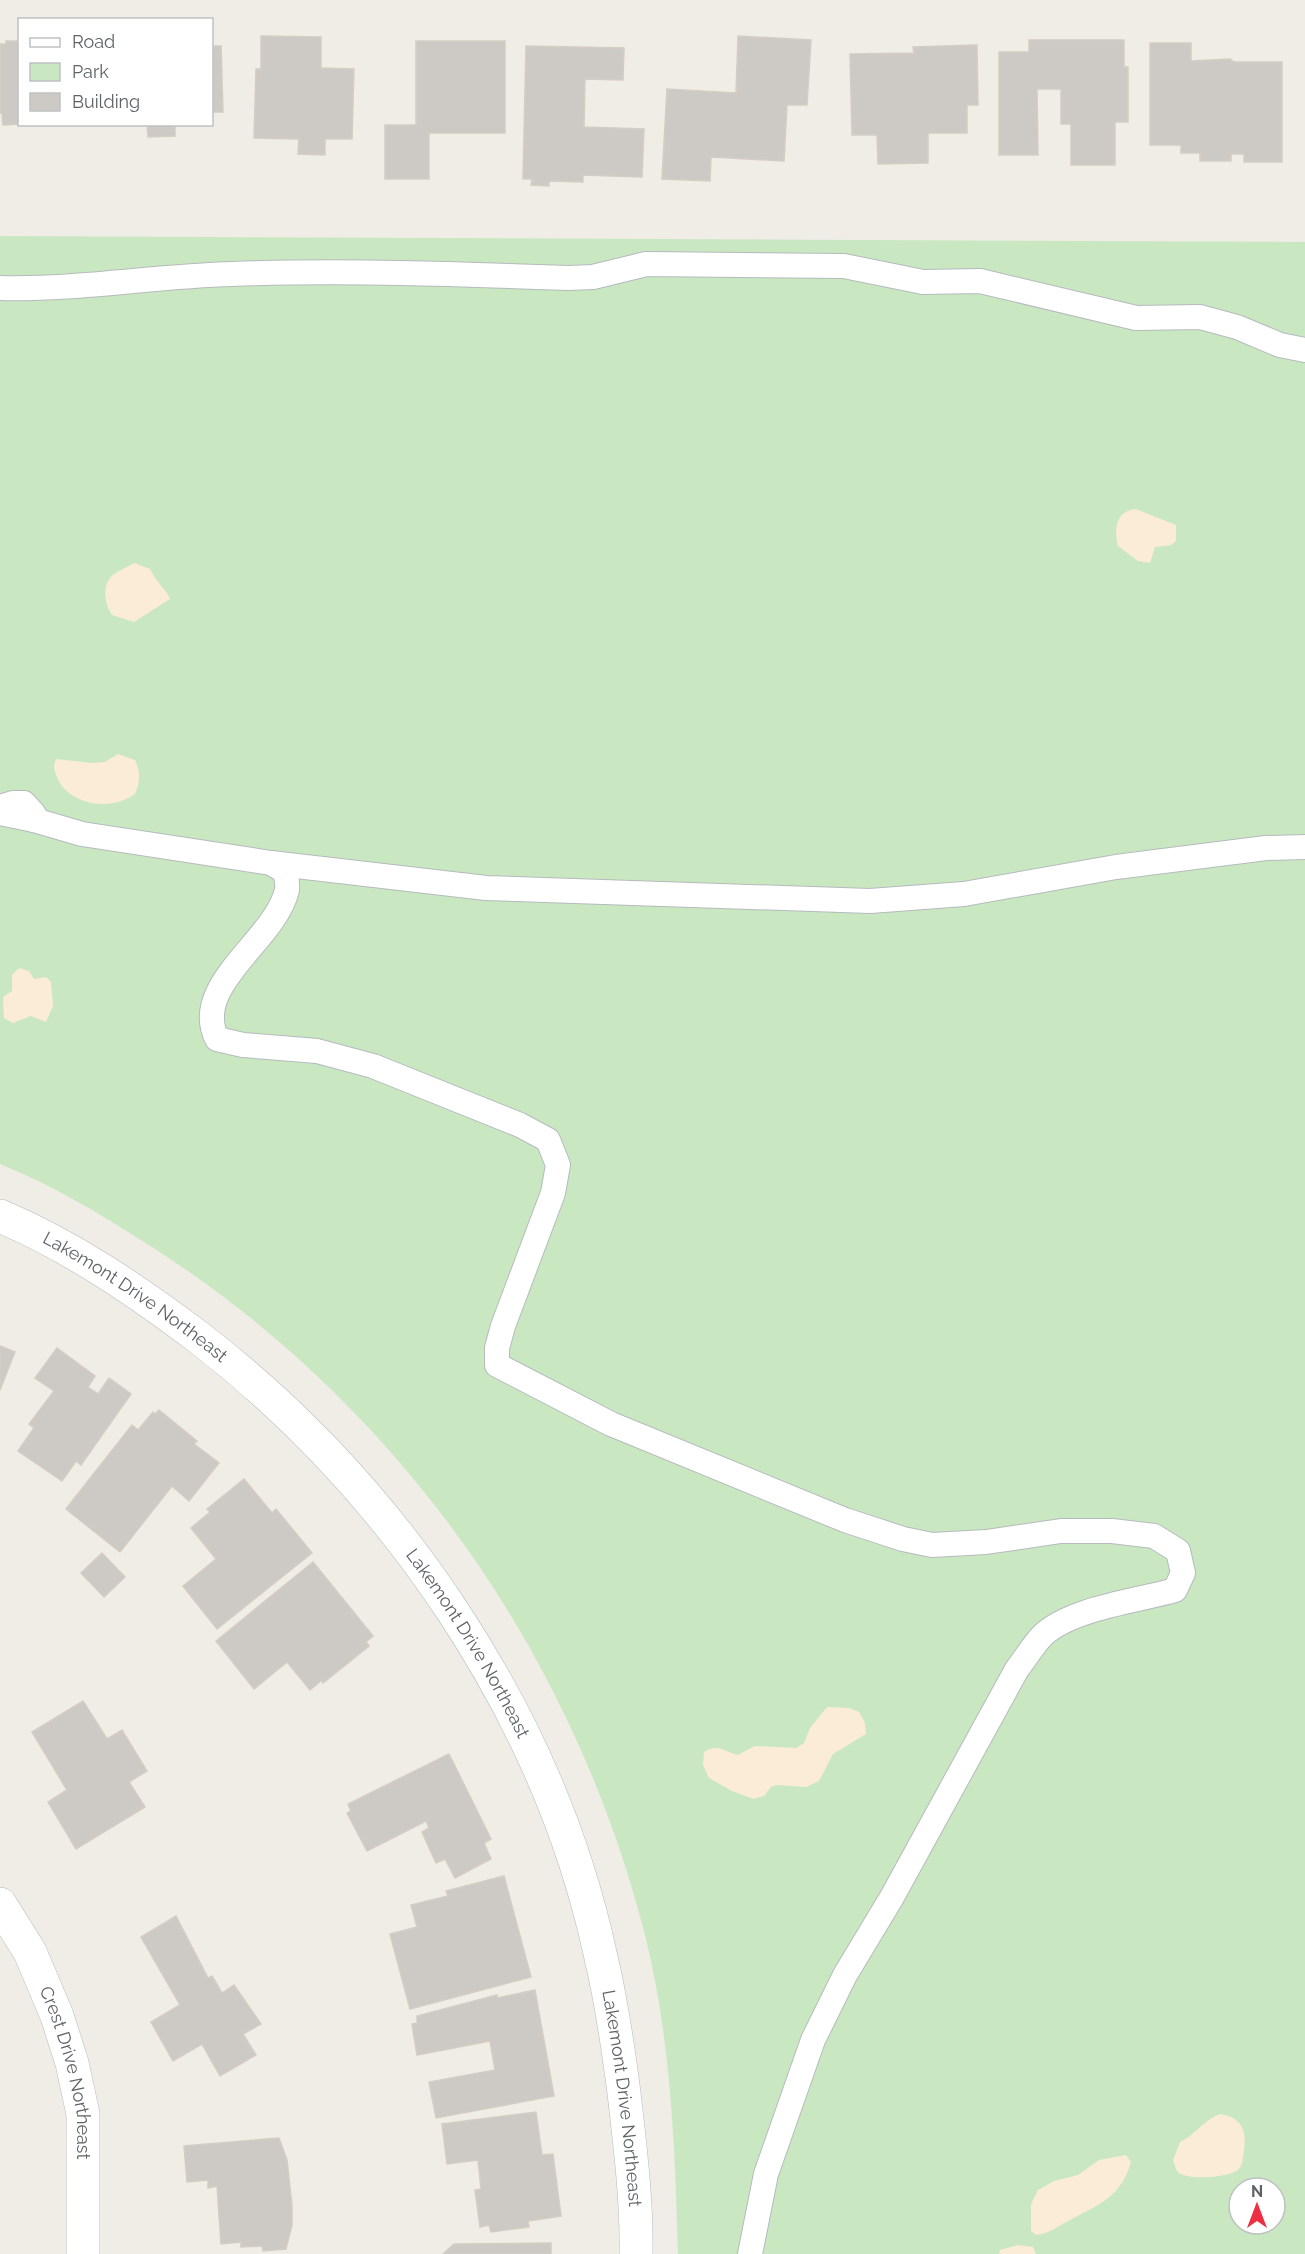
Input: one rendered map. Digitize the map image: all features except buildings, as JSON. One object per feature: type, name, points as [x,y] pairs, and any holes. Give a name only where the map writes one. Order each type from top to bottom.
[{"type":"street","name":"Lakemont Drive Northeast","points":[[0,1216],[74,1254],[153,1302],[246,1374],[336,1460],[426,1570],[497,1686],[544,1781],[569,1845],[600,1950],[617,2044],[631,2155],[636,2254]]},
{"type":"street","name":"Crest Drive Northeast","points":[[0,1904],[30,1952],[57,2016],[72,2063],[83,2114],[83,2254]]},
{"type":"lane","points":[[0,288],[60,287],[231,274],[363,271],[569,278],[593,277],[646,264],[844,266],[923,282],[980,281],[1136,318],[1207,318],[1280,345],[1305,350]]},
{"type":"lane","points":[[0,807],[13,802],[24,802],[34,813],[34,820]]},
{"type":"lane","points":[[0,813],[82,834],[271,863],[486,888],[870,901],[964,894],[1116,867],[1266,848],[1305,847]]},
{"type":"lane","points":[[271,863],[286,872],[287,890],[271,921],[219,990],[211,1008],[210,1025],[216,1039],[243,1045],[316,1052],[373,1066],[520,1125],[548,1140],[558,1165],[553,1193],[503,1326],[497,1348],[497,1365],[519,1379],[611,1424],[845,1520],[903,1539],[932,1545],[986,1542],[1061,1532],[1112,1532],[1154,1536],[1178,1551],[1183,1573],[1175,1590],[1091,1612],[1058,1624],[1042,1636],[1017,1669],[892,1897],[845,1975],[813,2040],[766,2174],[750,2254]]},
{"type":"green space","points":[[0,236],[1305,242],[1305,2254],[678,2254],[673,2133],[666,2053],[654,1974],[645,1935],[613,1830],[571,1728],[520,1631],[461,1540],[393,1455],[317,1376],[234,1305],[144,1242],[110,1220],[0,1164]]},
{"type":"sand","points":[[1136,509],[1176,525],[1176,541],[1171,545],[1155,547],[1150,563],[1138,561],[1118,546],[1116,528],[1120,517]]},
{"type":"sand","points":[[134,563],[150,569],[170,599],[134,622],[112,615],[105,595],[109,579]]},
{"type":"sand","points":[[118,754],[135,760],[138,769],[139,777],[135,794],[125,800],[103,804],[80,799],[63,787],[55,772],[56,759],[105,762]]},
{"type":"sand","points":[[19,968],[29,971],[34,979],[46,977],[51,982],[53,1006],[46,1022],[31,1016],[13,1023],[4,1018],[3,997],[12,991],[12,975]]},
{"type":"sand","points":[[827,1707],[849,1708],[859,1712],[865,1723],[866,1734],[833,1754],[819,1781],[806,1787],[777,1785],[771,1787],[764,1796],[754,1799],[732,1791],[709,1778],[703,1765],[704,1752],[717,1748],[738,1755],[755,1746],[796,1748],[804,1743],[810,1728]]},
{"type":"sand","points":[[1220,2114],[1233,2118],[1244,2131],[1244,2151],[1239,2169],[1209,2177],[1191,2177],[1179,2173],[1173,2160],[1180,2142]]},
{"type":"sand","points":[[1126,2155],[1131,2162],[1127,2174],[1108,2198],[1050,2231],[1036,2235],[1031,2231],[1031,2204],[1038,2190],[1054,2181],[1078,2175],[1099,2160]]},
{"type":"sand","points":[[1018,2245],[1033,2247],[1036,2254],[999,2254],[1000,2250]]}]
